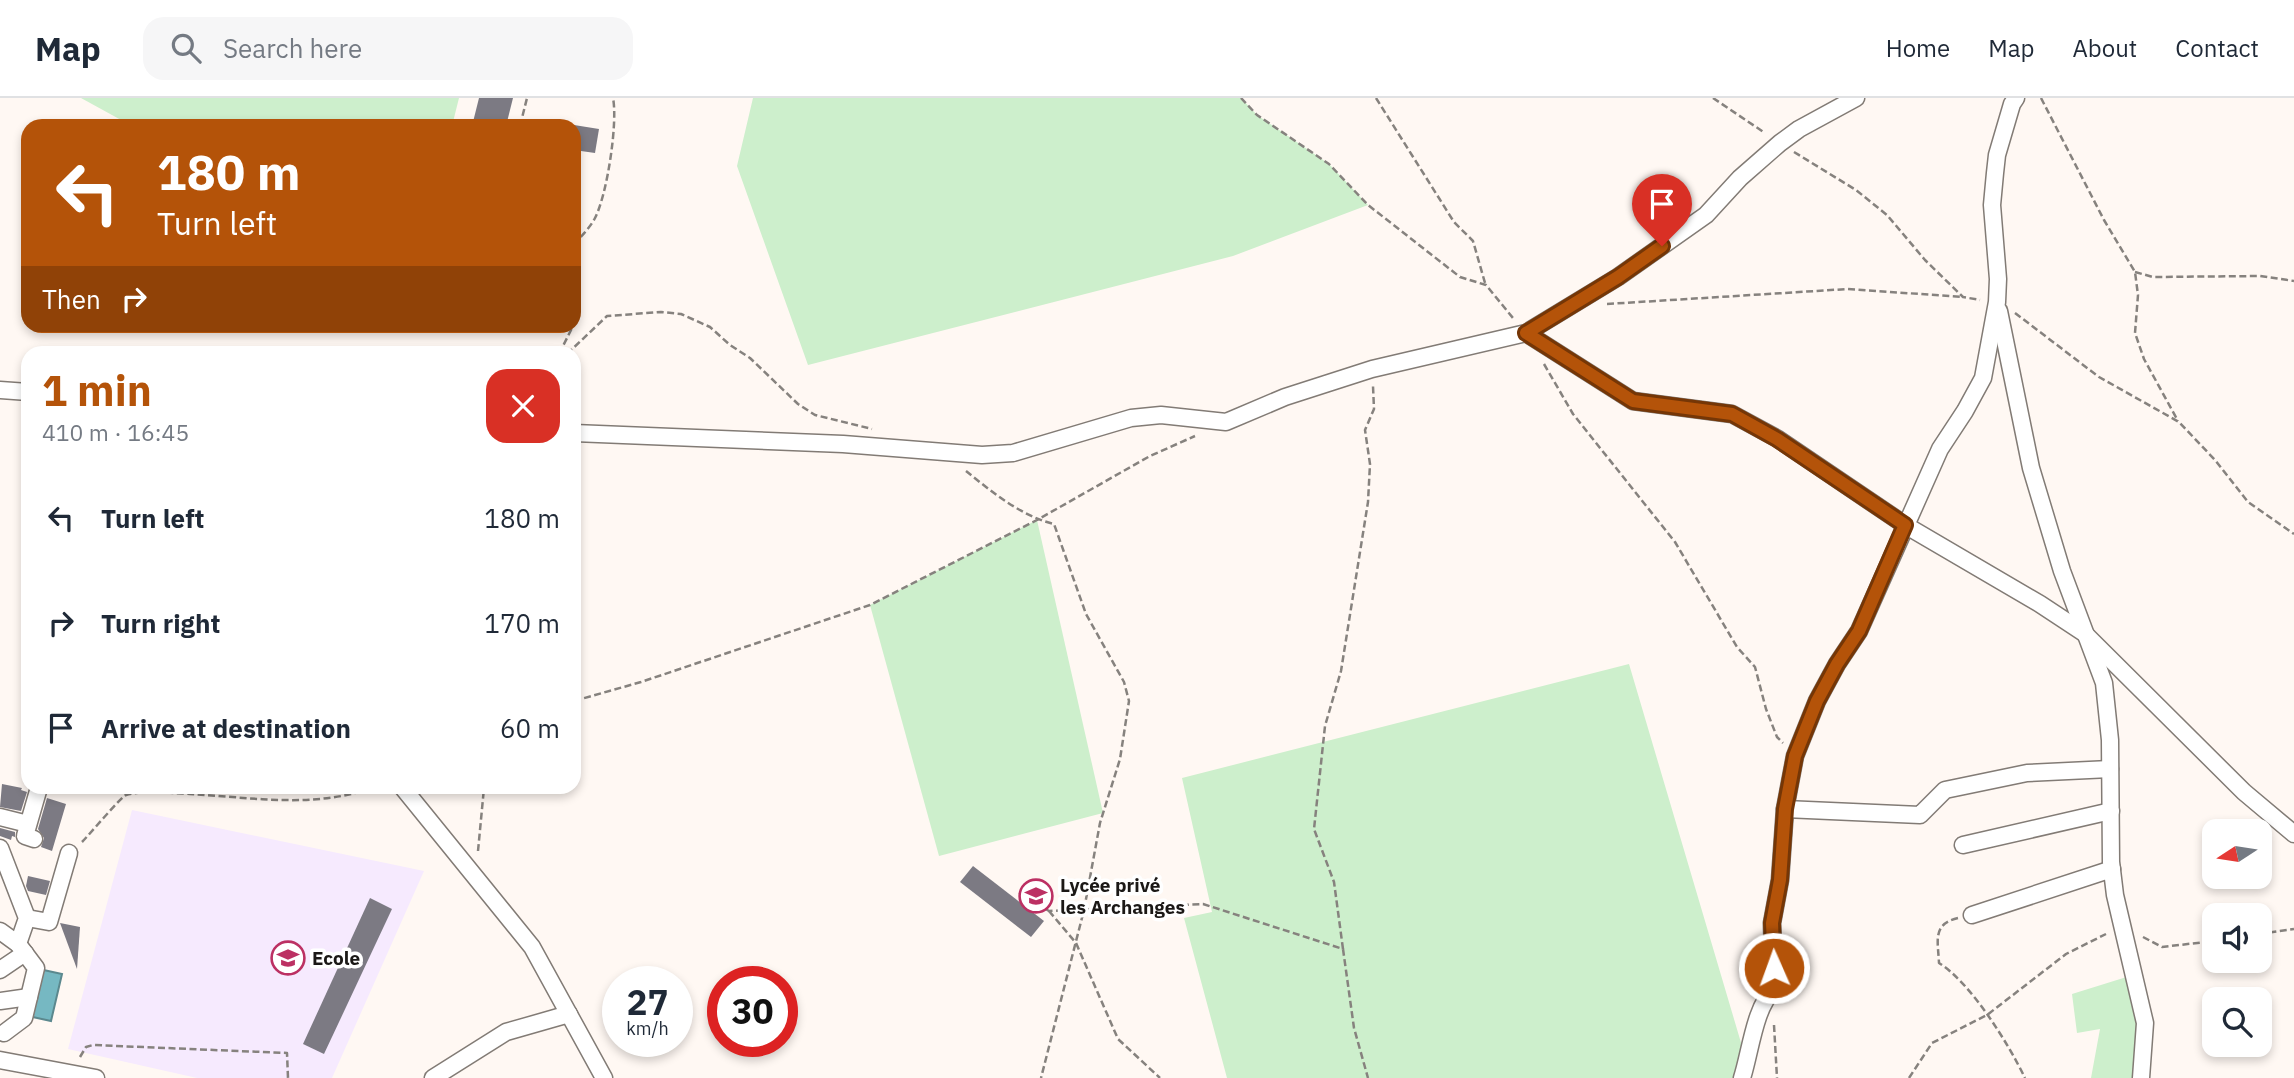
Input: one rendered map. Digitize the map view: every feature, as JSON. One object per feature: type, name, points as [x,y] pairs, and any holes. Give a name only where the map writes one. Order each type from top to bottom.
[{"type":"street","points":[[581,433],[940,450],[982,455],[1013,453],[1131,418],[1160,415],[1226,422],[1285,397],[1372,369],[1526,333],[1629,269],[1706,215],[1740,178],[1780,143],[1856,98]]},
{"type":"street","points":[[1742,1078],[1760,1011],[1768,995],[1774,990],[1772,923],[1780,880],[1785,809],[1795,756],[1817,701],[1859,631],[1940,449],[1983,377],[1997,302],[1998,279],[1992,205],[1997,155],[2016,98]]},
{"type":"street","points":[[1997,302],[2031,468],[2062,571],[2104,683],[2110,740],[2112,869],[2122,925],[2146,1023],[2141,1078]]},
{"type":"street","points":[[1526,333],[1633,401],[1732,414],[1777,439],[1905,525],[2084,633],[2244,792],[2294,834]]},
{"type":"street","points":[[0,390],[21,392]]},
{"type":"street","points":[[1785,809],[1920,815],[1945,790],[2027,773],[2110,769]]},
{"type":"street","points":[[408,794],[532,947],[604,1078]]},
{"type":"street","points":[[0,817],[31,831],[32,796]]},
{"type":"street","points":[[1962,845],[2111,811]]},
{"type":"street","points":[[0,848],[27,918],[21,948],[0,970]]},
{"type":"street","points":[[27,918],[49,922],[69,853]]},
{"type":"street","points":[[1972,915],[2112,869]]},
{"type":"street","points":[[0,932],[21,948],[36,968],[24,1018],[5,1032]]},
{"type":"street","points":[[0,1001],[29,997]]},
{"type":"street","points":[[435,1077],[506,1032],[569,1014]]},
{"type":"street","points":[[0,1060],[55,1074],[96,1078]]},
{"type":"path","points":[[522,119],[527,98]]},
{"type":"path","points":[[581,236],[595,219],[604,192],[616,113],[613,98]]},
{"type":"path","points":[[1241,98],[1257,115],[1329,164],[1368,205],[1460,277],[1486,285]]},
{"type":"path","points":[[1376,98],[1454,222],[1473,241],[1486,285],[1526,333]]},
{"type":"path","points":[[2041,98],[2104,220],[2135,272],[2138,295],[2135,333],[2144,359],[2179,422]]},
{"type":"path","points":[[2135,272],[2153,277],[2260,276],[2294,281]]},
{"type":"path","points":[[1607,304],[1848,289],[1963,297]]},
{"type":"path","points":[[575,346],[607,316],[661,312],[681,314],[710,327],[750,358],[798,404],[815,415],[883,431]]},
{"type":"path","points":[[1539,356],[1573,414],[1675,542],[1737,647],[1755,667],[1777,737],[1795,756]]},
{"type":"path","points":[[1368,1078],[1354,1028],[1334,883],[1314,829],[1325,726],[1341,671],[1368,502],[1370,464],[1365,430],[1374,409],[1372,369]]},
{"type":"path","points":[[581,699],[641,682],[870,605],[1037,520],[1150,456],[1201,433]]},
{"type":"path","points":[[940,450],[991,492],[1037,520],[1054,524],[1086,614],[1124,682],[1129,701],[1120,759],[1100,823],[1084,910],[1041,1078]]},
{"type":"path","points":[[69,853],[106,818],[118,799],[126,795],[148,794]]},
{"type":"path","points":[[188,794],[318,801],[347,794]]},
{"type":"path","points":[[474,876],[483,794]]},
{"type":"path","points":[[1019,892],[1049,911],[1076,943],[1118,1038],[1160,1078]]},
{"type":"path","points":[[1049,911],[1203,904],[1343,949]]},
{"type":"path","points":[[1972,915],[1947,920],[1938,932],[1939,963],[1952,971],[1987,1015],[2025,1078]]},
{"type":"path","points":[[1909,1078],[1932,1043],[1987,1015],[2066,954],[2122,925],[2161,947],[2202,942]]},
{"type":"path","points":[[2272,932],[2294,929]]},
{"type":"path","points":[[1774,990],[1774,1054],[1777,1078]]},
{"type":"path","points":[[77,1075],[82,1052],[93,1045],[287,1053],[288,1078]]},
{"type":"shaded area","points":[[132,810],[424,871],[332,1078],[197,1078],[68,1049]]},
{"type":"green space","points":[[81,98],[459,98],[454,119],[119,119]]},
{"type":"green space","points":[[753,98],[1241,98],[1257,115],[1329,164],[1368,205],[1233,256],[808,365],[737,166]]},
{"type":"green space","points":[[1037,520],[1103,813],[939,856],[870,605]]},
{"type":"green space","points":[[1629,664],[1747,1063],[1742,1078],[1227,1078],[1184,918],[1212,912],[1182,778]]},
{"type":"green space","points":[[2133,975],[2145,1023],[2141,1078],[2091,1078],[2100,1029],[2077,1033],[2072,994]]},
{"type":"water","points":[[39,969],[62,974],[51,1021],[28,1016]]},
{"type":"building","points":[[479,98],[513,98],[508,119],[474,119]]},
{"type":"building","points":[[581,126],[599,129],[595,153],[581,151]]},
{"type":"building","points":[[2,784],[21,788],[21,794],[26,794],[21,811],[0,807]]},
{"type":"building","points":[[47,798],[66,804],[52,851],[41,847],[44,838],[38,829]]},
{"type":"building","points":[[0,828],[15,832],[15,837],[12,836],[11,840],[0,836]]},
{"type":"building","points":[[973,866],[1044,921],[1031,937],[960,882]]},
{"type":"building","points":[[28,876],[50,881],[46,895],[28,891]]},
{"type":"building","points":[[370,898],[392,909],[324,1054],[303,1044]]},
{"type":"building","points":[[60,923],[80,927],[77,969]]},
{"type":"place","name":"Lycée privé les Archanges","points":[[1036,896]]},
{"type":"place","name":"Ecole","points":[[288,958]]},
{"type":"route","points":[[1662,246],[1618,277],[1526,333],[1633,401],[1732,414],[1777,439],[1905,525],[1859,631],[1817,701],[1795,756],[1785,809],[1780,880],[1772,923],[1774,968]]}]
